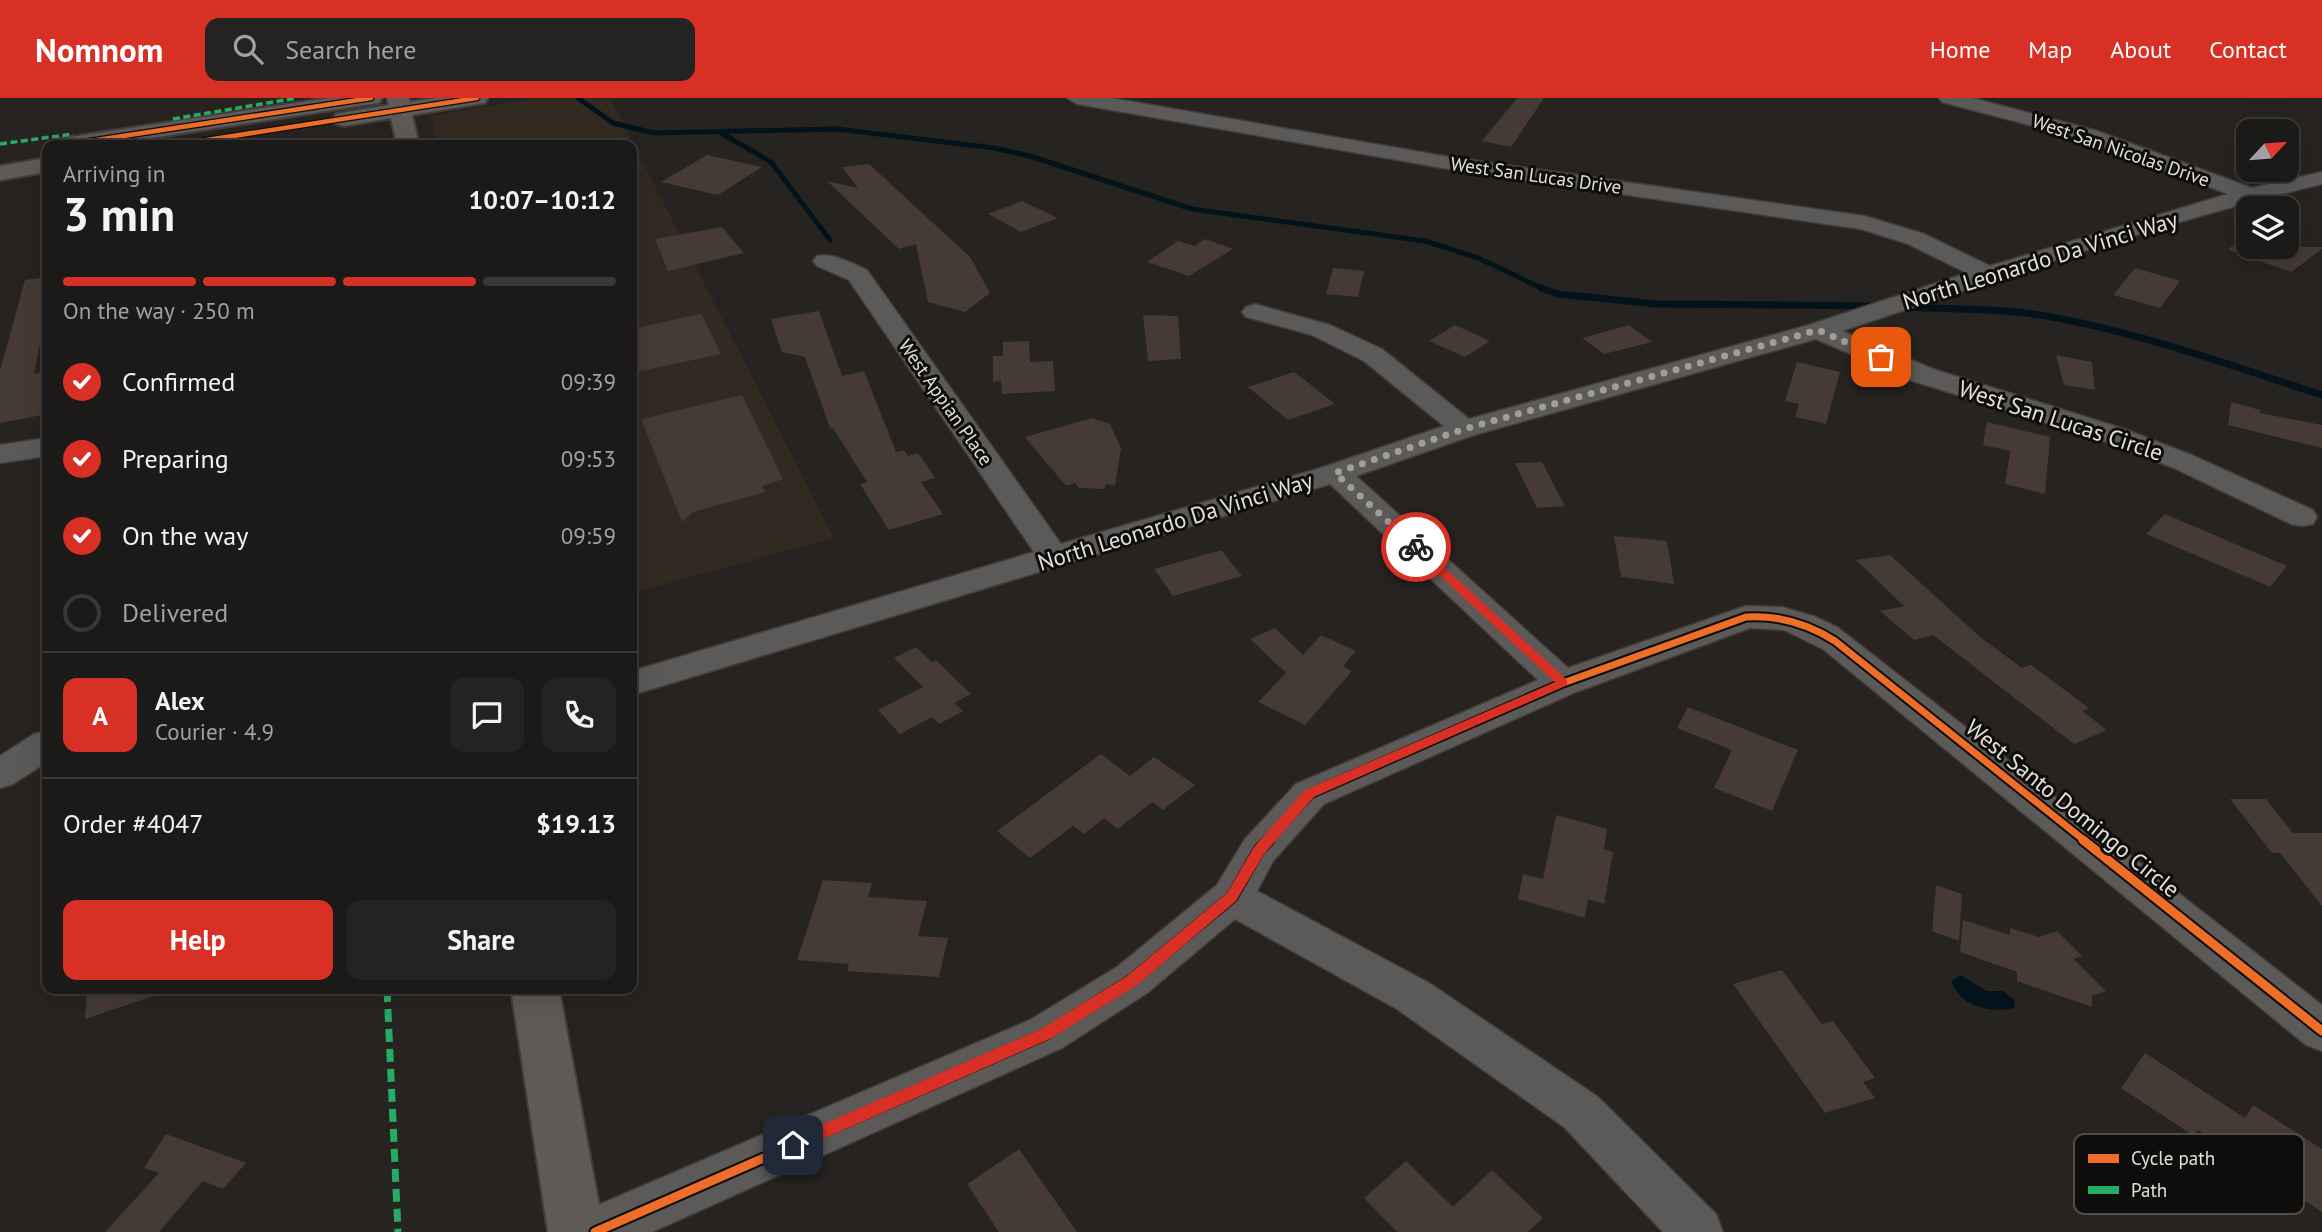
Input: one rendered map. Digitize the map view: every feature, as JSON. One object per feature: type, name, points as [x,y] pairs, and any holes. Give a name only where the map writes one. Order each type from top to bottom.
[{"type":"main road","points":[[111,140],[350,114],[372,98]]},
{"type":"main road","points":[[204,140],[399,104],[477,98]]},
{"type":"main road","points":[[399,104],[407,140]]},
{"type":"main road","points":[[0,155],[42,149]]},
{"type":"main road","points":[[0,173],[42,166]]},
{"type":"main road","points":[[537,994],[576,1232]]},
{"type":"street","name":"West San Lucas Drive","points":[[1077,98],[1449,163],[1783,209],[1865,223],[1916,239],[1988,274]]},
{"type":"street","name":"West San Nicolas Drive","points":[[1964,99],[2103,139],[2250,195]]},
{"type":"street","name":"North Leonardo Da Vinci Way","points":[[637,682],[1335,473],[1464,429],[1818,330],[1988,274],[2250,195],[2322,178]]},
{"type":"street","name":"West Appian Place","points":[[825,261],[858,275],[1054,558]]},
{"type":"street","points":[[1255,312],[1321,330],[1373,355],[1464,429]]},
{"type":"street","name":"West San Lucas Circle","points":[[1818,330],[1923,375],[2114,435],[2161,453],[2302,517]]},
{"type":"street","points":[[0,454],[42,448]]},
{"type":"street","points":[[595,1232],[1046,1034],[1132,981],[1232,897],[1259,850],[1310,794],[1563,683],[1335,473]]},
{"type":"street","name":"West Santo Domingo Circle","points":[[1563,683],[1746,617],[1796,612],[2322,1031]]},
{"type":"street","points":[[0,775],[42,747]]},
{"type":"street","points":[[1232,897],[1413,996],[1581,1112],[1698,1232]]},
{"type":"shaded area","points":[[538,98],[610,98],[631,140],[436,140],[431,116]]},
{"type":"shaded area","points":[[637,151],[834,538],[637,592]]},
{"type":"shaded area","points":[[1960,975],[1987,991],[2003,991],[2015,1001],[2014,1008],[1985,1009],[1968,1002],[1961,997],[1951,981]]},
{"type":"building","points":[[1517,98],[1544,98],[1511,147],[1482,141]]},
{"type":"building","points":[[707,155],[762,167],[718,195],[661,182]]},
{"type":"building","points":[[869,164],[970,257],[990,293],[965,312],[928,302],[916,244],[899,249],[827,181],[858,188],[842,167]]},
{"type":"building","points":[[1022,201],[1058,218],[1021,232],[988,214]]},
{"type":"building","points":[[722,227],[744,253],[668,271],[655,239]]},
{"type":"building","points":[[1205,239],[1233,249],[1189,276],[1147,262],[1178,241],[1194,246]]},
{"type":"building","points":[[2299,247],[2322,247],[2322,249],[2291,272],[2254,259],[2299,259]]},
{"type":"building","points":[[1333,268],[1364,271],[1358,297],[1326,294]]},
{"type":"building","points":[[2135,268],[2180,281],[2160,308],[2113,295]]},
{"type":"building","points":[[42,278],[42,333],[34,374],[42,372],[42,415],[0,423],[0,371],[25,280]]},
{"type":"building","points":[[819,311],[842,376],[864,371],[896,452],[904,450],[908,456],[917,453],[922,458],[935,478],[921,482],[943,514],[889,530],[860,484],[867,482],[833,428],[830,428],[805,357],[782,352],[771,319]]},
{"type":"building","points":[[699,314],[702,315],[721,354],[637,372],[637,328]]},
{"type":"building","points":[[1143,315],[1178,316],[1181,359],[1148,361]]},
{"type":"building","points":[[1455,325],[1490,341],[1465,357],[1429,341]]},
{"type":"building","points":[[1629,325],[1652,342],[1604,354],[1582,338]]},
{"type":"building","points":[[1029,341],[1030,362],[1053,361],[1055,391],[1002,394],[1001,381],[993,382],[993,356],[1003,356],[1003,342]]},
{"type":"building","points":[[2056,355],[2092,362],[2095,390],[2064,385]]},
{"type":"building","points":[[1797,362],[1840,372],[1826,424],[1795,417],[1799,404],[1785,401]]},
{"type":"building","points":[[1294,372],[1335,404],[1288,420],[1248,387]]},
{"type":"building","points":[[742,395],[783,479],[762,486],[765,492],[693,512],[682,522],[641,419]]},
{"type":"building","points":[[2231,402],[2260,410],[2260,413],[2322,425],[2322,448],[2228,425]]},
{"type":"building","points":[[1092,418],[1110,424],[1121,448],[1115,485],[1106,484],[1105,489],[1079,488],[1075,483],[1066,486],[1025,437]]},
{"type":"building","points":[[1987,422],[2050,437],[2045,494],[2005,484],[2010,451],[1983,445]]},
{"type":"building","points":[[1542,462],[1565,506],[1537,508],[1515,463]]},
{"type":"building","points":[[2165,514],[2287,566],[2270,587],[2146,534]]},
{"type":"building","points":[[1614,536],[1667,541],[1674,584],[1621,577]]},
{"type":"building","points":[[1221,550],[1242,576],[1173,596],[1154,569]]},
{"type":"building","points":[[1890,555],[1980,637],[2022,668],[2031,665],[2089,708],[2082,711],[2107,730],[2074,744],[1933,635],[1914,640],[1880,611],[1904,606],[1856,560]]},
{"type":"building","points":[[1275,628],[1303,655],[1321,635],[1356,651],[1343,666],[1352,671],[1305,725],[1258,702],[1286,673],[1250,639]]},
{"type":"building","points":[[916,647],[932,662],[936,660],[971,694],[954,703],[963,711],[939,724],[932,717],[900,734],[878,710],[923,687],[894,658]]},
{"type":"building","points":[[1688,707],[1798,750],[1772,811],[1714,788],[1732,750],[1677,728]]},
{"type":"building","points":[[1101,754],[1130,776],[1154,757],[1195,785],[1163,810],[1152,802],[1118,829],[1104,818],[1084,834],[1073,826],[1030,858],[997,831]]},
{"type":"building","points":[[2230,799],[2266,799],[2293,833],[2322,833],[2322,906],[2280,853],[2272,853]]},
{"type":"building","points":[[1556,815],[1607,829],[1604,849],[1613,852],[1604,904],[1588,899],[1585,918],[1518,899],[1523,874],[1543,879]]},
{"type":"building","points":[[823,880],[872,883],[868,897],[927,901],[918,936],[948,938],[939,977],[847,971],[849,964],[797,960]]},
{"type":"building","points":[[1936,885],[1962,894],[1959,941],[1932,931]]},
{"type":"building","points":[[1963,920],[2010,935],[2010,928],[2039,937],[2057,931],[2082,956],[2074,959],[2106,991],[2092,996],[2092,1007],[2017,981],[2017,972],[1960,952]]},
{"type":"building","points":[[1782,970],[1822,1024],[1833,1021],[1875,1078],[1863,1082],[1875,1098],[1825,1113],[1733,984]]},
{"type":"building","points":[[87,994],[159,994],[85,1019]]},
{"type":"building","points":[[2145,1053],[2245,1118],[2253,1105],[2298,1134],[2204,1134],[2198,1130],[2195,1134],[2191,1134],[2121,1088]]},
{"type":"building","points":[[166,1134],[246,1163],[223,1189],[203,1181],[159,1232],[105,1232],[159,1173],[144,1168]]},
{"type":"building","points":[[2304,1138],[2322,1149],[2322,1212],[2304,1200]]},
{"type":"building","points":[[1019,1149],[1077,1232],[999,1232],[967,1184]]},
{"type":"building","points":[[1406,1161],[1453,1207],[1492,1170],[1543,1218],[1528,1232],[1397,1232],[1364,1198]]},
{"type":"waterway","points":[[578,98],[613,123],[654,133],[837,129],[994,148],[1030,156],[1192,209],[1425,241],[1478,258],[1544,289]]},
{"type":"waterway","points":[[721,133],[771,162],[830,240]]},
{"type":"waterway","points":[[1544,289],[1558,294],[1658,304],[1877,306]]},
{"type":"waterway","points":[[1901,307],[2005,311],[2076,322],[2182,350],[2322,395]]},
{"type":"marked path","points":[[173,119],[297,98]]},
{"type":"marked path","points":[[0,144],[73,134]]},
{"type":"marked path","points":[[387,994],[398,1232]]},
{"type":"cycle path","points":[[97,140],[371,98]]},
{"type":"cycle path","points":[[207,140],[477,98]]},
{"type":"cycle path","points":[[595,1232],[1046,1034],[1132,980],[1232,897],[1259,850],[1310,794],[1563,683],[1746,617],[1782,618],[1814,629],[1835,641],[2322,1031]]},
{"type":"way so far","points":[[1416,547],[1335,473],[1464,429],[1818,330],[1881,357]]},
{"type":"route","points":[[793,1145],[1046,1034],[1132,981],[1232,897],[1259,850],[1310,794],[1563,683],[1416,547]]}]
